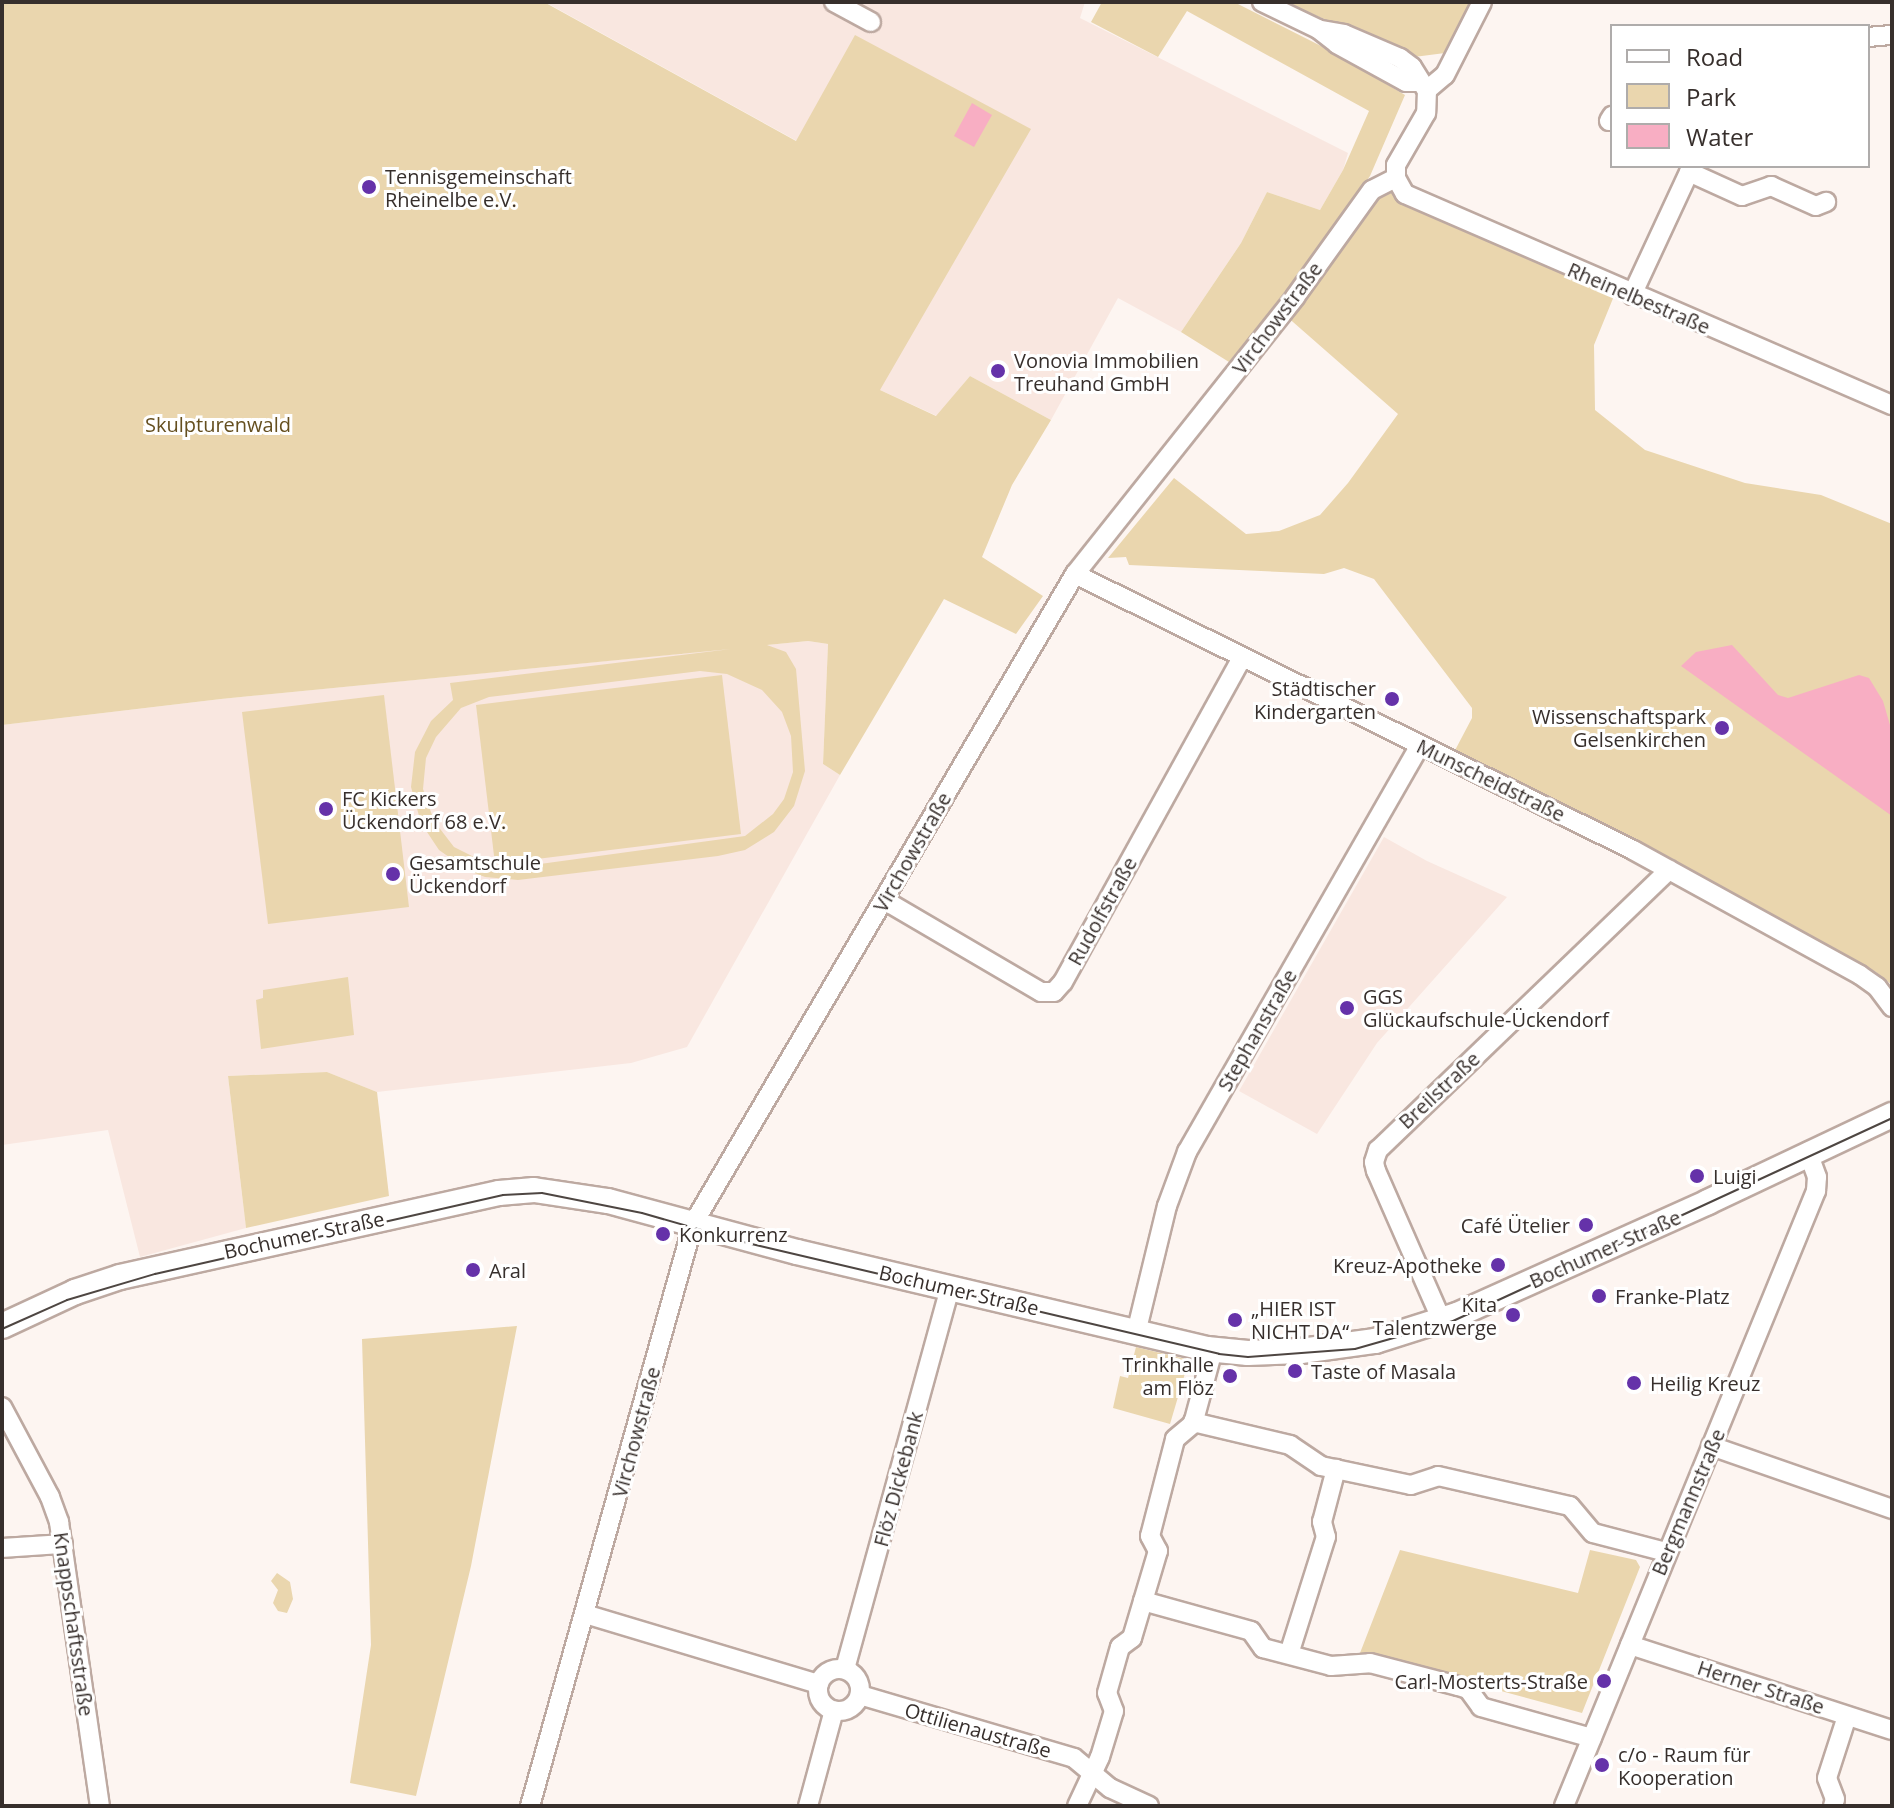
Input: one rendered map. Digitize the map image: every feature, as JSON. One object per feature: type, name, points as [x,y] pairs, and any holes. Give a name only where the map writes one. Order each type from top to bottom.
[{"type":"main road","name":"Bochumer Straße","points":[[2,1326],[75,1292],[120,1277],[499,1193],[565,1193],[950,1289],[1213,1350],[1274,1352],[1352,1345],[1442,1321],[1721,1197],[1808,1152],[1892,1115]]},
{"type":"street","points":[[834,2],[871,22]]},
{"type":"street","points":[[1262,2],[1318,29],[1344,34],[1400,58],[1412,67],[1423,86],[1426,113],[1396,165],[1396,178]]},
{"type":"street","points":[[1423,86],[1445,75],[1482,2]]},
{"type":"street","points":[[1870,37],[1892,35]]},
{"type":"street","points":[[1632,295],[1690,169],[1742,196],[1771,186],[1816,206],[1826,202]]},
{"type":"street","name":"Rheinelbestraße","points":[[1396,178],[1405,194],[1632,295],[1892,405]]},
{"type":"street","name":"Virchowstraße","points":[[530,1806],[693,1224],[1075,574],[1286,309],[1372,190],[1396,178]]},
{"type":"street","name":"Munscheidstraße","points":[[1075,574],[1669,870],[1860,975],[1877,987],[1892,1007]]},
{"type":"street","name":"Rudolfstraße","points":[[884,900],[1041,992],[1054,992],[1063,982],[1242,658]]},
{"type":"street","name":"Stephanstraße","points":[[1136,1333],[1167,1206],[1187,1152],[1420,745]]},
{"type":"street","name":"Breilstraße","points":[[1442,1321],[1376,1171],[1374,1162],[1378,1150],[1669,870]]},
{"type":"street","name":"Bergmannstraße","points":[[1564,1806],[1816,1191],[1817,1177],[1808,1152]]},
{"type":"street","name":"Flöz Dickebank","points":[[845,1669],[950,1289]]},
{"type":"street","points":[[1077,1806],[1093,1772],[1114,1711],[1107,1693],[1120,1647],[1132,1638],[1158,1551],[1150,1536],[1175,1439],[1193,1422],[1213,1350]]},
{"type":"street","name":"Knappschaftsstraße","points":[[2,1407],[50,1497],[63,1544],[100,1806]]},
{"type":"street","points":[[1193,1422],[1290,1445],[1321,1466],[1411,1485],[1438,1476],[1570,1506],[1593,1533],[1666,1552]]},
{"type":"street","points":[[1711,1446],[1892,1509]]},
{"type":"street","points":[[1289,1654],[1326,1537],[1322,1522],[1336,1469]]},
{"type":"street","points":[[2,1548],[63,1544]]},
{"type":"street","points":[[1143,1601],[1251,1631],[1263,1648],[1331,1666],[1370,1663],[1468,1689],[1481,1707],[1592,1738]]},
{"type":"street","points":[[585,1614],[819,1684]]},
{"type":"street","name":"Herner Straße","points":[[1630,1645],[1892,1730]]},
{"type":"street","points":[[845,1669],[856,1676],[860,1695],[847,1709],[834,1710],[823,1703],[819,1684],[832,1670],[845,1669]]},
{"type":"street","name":"Ottilienaustraße","points":[[860,1695],[1074,1758],[1110,1788],[1149,1806]]},
{"type":"street","points":[[808,1806],[834,1710]]},
{"type":"street","points":[[1833,1806],[1835,1799],[1827,1778],[1847,1716]]},
{"type":"shaded area","points":[[545,2],[1085,2],[1080,18],[1348,153],[1343,170],[1320,210],[1267,192],[1241,243],[1181,332],[1118,298],[1051,420],[970,376],[937,416],[880,390],[797,141]]},
{"type":"shaded area","name":"Gesamtschule Ückendorf","points":[[808,641],[828,644],[823,764],[840,775],[687,1047],[631,1063],[377,1092],[327,1072],[228,1076],[246,1228],[140,1257],[108,1130],[2,1145],[2,725],[221,699]]},
{"type":"shaded area","name":"GGS Glückaufschule-Ückendorf","points":[[1384,837],[1427,861],[1507,897],[1377,1043],[1317,1134],[1239,1091]]},
{"type":"green space","name":"Skulpturenwald","points":[[2,2],[544,2],[796,141],[855,35],[1031,129],[880,390],[936,416],[970,376],[1051,420],[1012,485],[982,557],[1043,596],[1016,634],[944,599],[840,775],[823,764],[828,644],[808,641],[767,645],[786,652],[796,669],[805,771],[794,806],[774,832],[745,850],[718,856],[518,880],[485,877],[469,871],[439,850],[421,823],[411,787],[415,752],[431,721],[453,700],[450,683],[731,649],[221,699],[2,725]],"holes":[[[700,671],[727,674],[762,690],[782,712],[791,736],[793,772],[784,799],[773,814],[745,836],[518,867],[492,866],[454,847],[434,821],[423,789],[426,758],[436,737],[461,708],[489,697]]]},
{"type":"green space","points":[[1102,2],[1234,2],[1329,50],[1405,95],[1370,176],[1293,284],[1229,362],[1181,332],[1241,243],[1267,192],[1320,210],[1343,170],[1369,111],[1187,11],[1158,57],[1091,22]]},
{"type":"green space","points":[[1284,2],[1471,2],[1445,53],[1414,57]]},
{"type":"green space","name":"Wissenschaftspark Gelsenkirchen","points":[[1391,186],[1614,296],[1594,345],[1595,410],[1645,450],[1745,483],[1821,495],[1892,524],[1892,985],[1876,972],[1710,885],[1452,756],[1472,718],[1472,708],[1374,579],[1344,568],[1324,574],[1129,565],[1126,557],[1108,558],[1174,478],[1246,534],[1279,531],[1320,515],[1348,483],[1398,414],[1285,315],[1357,213]]},
{"type":"green space","points":[[722,675],[741,834],[495,864],[476,705]]},
{"type":"green space","name":"FC Kickers Ückendorf 68 e.V.","points":[[384,695],[409,907],[268,924],[242,712]]},
{"type":"green space","points":[[348,977],[354,1035],[261,1049],[256,1000],[263,998],[263,990]]},
{"type":"green space","points":[[327,1072],[377,1092],[389,1196],[246,1228],[228,1076]]},
{"type":"green space","points":[[517,1326],[471,1566],[416,1796],[350,1783],[371,1645],[362,1339]]},
{"type":"green space","points":[[1136,1347],[1189,1360],[1170,1424],[1113,1408],[1120,1376],[1128,1378]]},
{"type":"green space","points":[[1400,1550],[1578,1593],[1590,1550],[1636,1560],[1640,1567],[1582,1713],[1360,1653]]},
{"type":"green space","points":[[277,1573],[290,1582],[293,1599],[287,1613],[278,1611],[273,1603],[278,1590],[271,1581]]},
{"type":"water","points":[[972,103],[992,115],[974,147],[954,136]]},
{"type":"water","points":[[1732,645],[1778,695],[1788,698],[1859,675],[1869,678],[1883,701],[1892,732],[1892,816],[1681,666],[1696,652]]},
{"type":"tram line","points":[[2,1329],[67,1300],[155,1274],[503,1195],[542,1193],[642,1213],[743,1242],[1219,1354],[1248,1357],[1355,1349],[1453,1321],[1892,1118]]},
{"type":"place","name":"Tennisgemeinschaft Rheinelbe e.V.","points":[[369,187]]},
{"type":"place","name":"Vonovia Immobilien Treuhand GmbH","points":[[998,371]]},
{"type":"place","name":"Städtischer Kindergarten","points":[[1392,699]]},
{"type":"place","name":"Wissenschaftspark Gelsenkirchen","points":[[1722,728]]},
{"type":"place","name":"FC Kickers Ückendorf 68 e.V.","points":[[326,809]]},
{"type":"place","name":"Gesamtschule Ückendorf","points":[[393,874]]},
{"type":"place","name":"GGS Glückaufschule-Ückendorf","points":[[1347,1008]]},
{"type":"place","name":"Luigi","points":[[1697,1176]]},
{"type":"place","name":"Café Ütelier","points":[[1586,1225]]},
{"type":"place","name":"Konkurrenz","points":[[663,1234]]},
{"type":"place","name":"Kreuz-Apotheke","points":[[1498,1265]]},
{"type":"place","name":"Aral","points":[[473,1270]]},
{"type":"place","name":"Franke-Platz","points":[[1599,1296]]},
{"type":"place","name":"Kita Talentzwerge","points":[[1513,1315]]},
{"type":"place","name":"„HIER IST NICHT DA“","points":[[1235,1320]]},
{"type":"place","name":"Taste of Masala","points":[[1295,1371]]},
{"type":"place","name":"Trinkhalle am Flöz","points":[[1230,1376]]},
{"type":"place","name":"Heilig Kreuz","points":[[1634,1383]]},
{"type":"place","name":"Carl-Mosterts-Straße","points":[[1604,1681]]},
{"type":"place","name":"c/o - Raum für Kooperation","points":[[1602,1765]]}]
